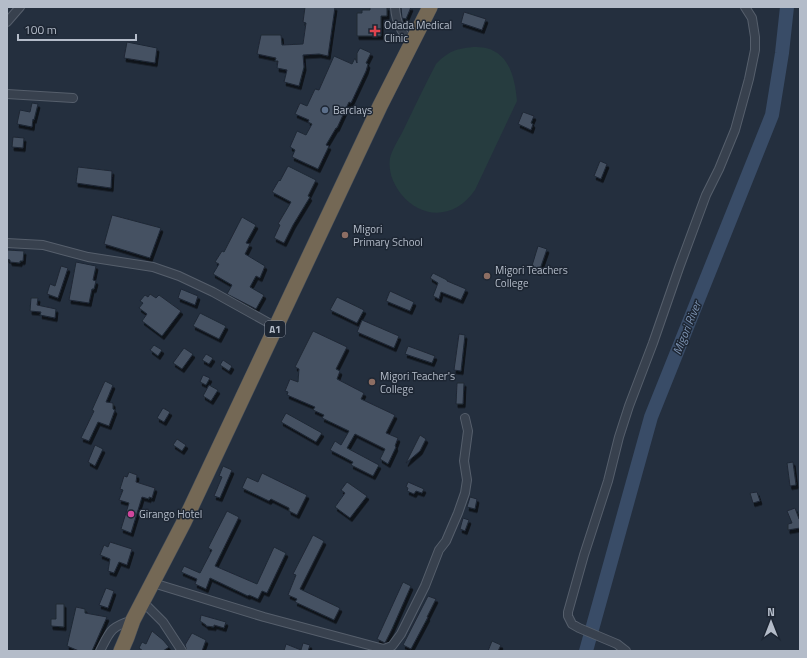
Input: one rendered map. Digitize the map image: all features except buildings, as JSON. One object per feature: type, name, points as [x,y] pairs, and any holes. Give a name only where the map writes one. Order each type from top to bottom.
[{"type":"highway","name":"A1","points":[[121,651],[133,620],[184,522],[380,106],[430,7]]},
{"type":"street","points":[[7,22],[20,7]]},
{"type":"street","points":[[395,7],[399,26],[406,38],[412,44]]},
{"type":"street","points":[[626,651],[617,644],[579,628],[570,622],[568,612],[584,555],[608,481],[623,425],[701,208],[735,130],[749,79],[755,50],[755,37],[752,18],[745,7]]},
{"type":"street","points":[[7,94],[73,98]]},
{"type":"street","points":[[7,243],[43,245],[88,257],[153,267],[179,276],[213,292],[276,327]]},
{"type":"street","points":[[153,583],[358,643],[384,648],[392,646],[401,634],[425,586],[439,550],[450,532],[462,502],[467,480],[464,461],[468,432],[465,418]]},
{"type":"street","points":[[143,602],[163,622],[182,651]]},
{"type":"street","points":[[100,651],[110,631],[119,624],[133,620]]},
{"type":"green space","points":[[473,47],[494,51],[506,62],[513,76],[517,101],[475,190],[459,206],[449,211],[439,213],[429,212],[419,209],[401,194],[392,177],[390,158],[436,64],[453,51]]},
{"type":"waterway","name":"Migori River","points":[[586,651],[651,417],[772,115],[782,53],[787,7]]},
{"type":"place","name":"Odada Medical Clinic","points":[[375,31]]},
{"type":"place","name":"Barclays","points":[[325,110]]},
{"type":"place","name":"Migori Primary School","points":[[345,235]]},
{"type":"place","name":"Migori Teachers College","points":[[487,276]]},
{"type":"place","name":"Migori Teacher's College","points":[[372,382]]},
{"type":"place","name":"Girango Hotel","points":[[131,514]]}]
